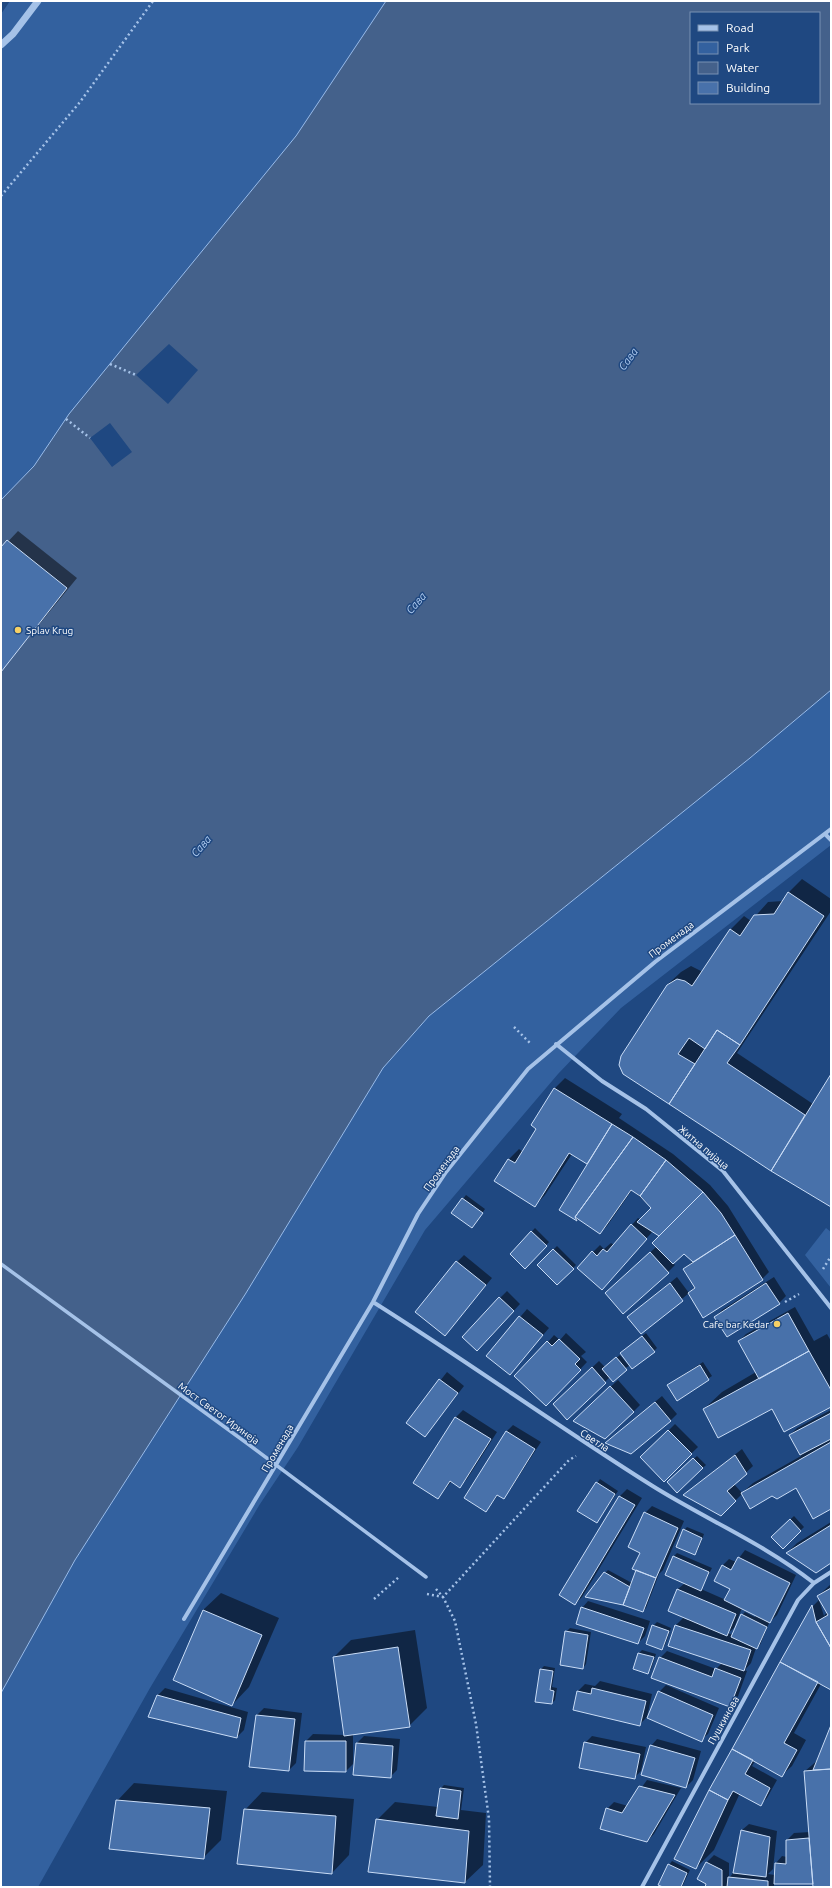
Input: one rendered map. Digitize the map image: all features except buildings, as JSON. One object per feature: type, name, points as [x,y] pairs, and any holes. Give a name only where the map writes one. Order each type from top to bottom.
[{"type":"street","points":[[1,45],[13,34],[38,1]]},
{"type":"street","name":"Променада","points":[[184,1618],[373,1302],[418,1214],[446,1172],[528,1069],[654,962],[831,829]]},
{"type":"street","points":[[825,834],[831,840]]},
{"type":"street","name":"Житна пијаца","points":[[556,1044],[602,1080],[646,1109],[723,1171],[831,1308]]},
{"type":"street","name":"Мост Светог Иринеја","points":[[1,1264],[248,1444],[426,1577]]},
{"type":"street","name":"Светла","points":[[373,1302],[486,1374],[595,1450],[658,1490],[778,1556],[814,1583]]},
{"type":"street","name":"Пушкинова","points":[[642,1887],[798,1600],[814,1583],[831,1572]]},
{"type":"path","points":[[1,196],[80,102],[152,1]]},
{"type":"path","points":[[110,364],[136,376]]},
{"type":"path","points":[[66,419],[90,438]]},
{"type":"path","points":[[514,1027],[529,1041]]},
{"type":"path","points":[[443,1597],[569,1460]]},
{"type":"path","points":[[374,1599],[399,1576],[405,1580]]},
{"type":"path","points":[[426,1577],[443,1597],[455,1621],[476,1724],[489,1818],[490,1887]]},
{"type":"path","points":[[423,1592],[429,1596],[443,1597]]},
{"type":"green space","points":[[10,1],[386,1],[296,136],[70,414],[34,466],[1,500],[1,14]]},
{"type":"green space","points":[[831,690],[831,845],[621,1008],[558,1074],[425,1230],[298,1447],[260,1504],[150,1688],[38,1887],[1,1887],[1,1693],[75,1560],[246,1293],[383,1068],[429,1016],[750,758]]},
{"type":"green space","points":[[826,1228],[831,1232],[831,1288],[805,1255]]},
{"type":"water","name":"Сава","points":[[386,1],[831,1],[831,690],[750,758],[429,1016],[383,1068],[246,1293],[75,1560],[1,1693],[1,500],[34,466],[69,414],[296,136]]},
{"type":"pier","points":[[169,344],[198,370],[168,404],[136,375]]},
{"type":"pier","points":[[110,423],[132,452],[112,467],[90,438]]},
{"type":"place","name":"Splav Krug","points":[[18,630]]},
{"type":"place","name":"Cafe bar Kedar","points":[[777,1324]]}]
